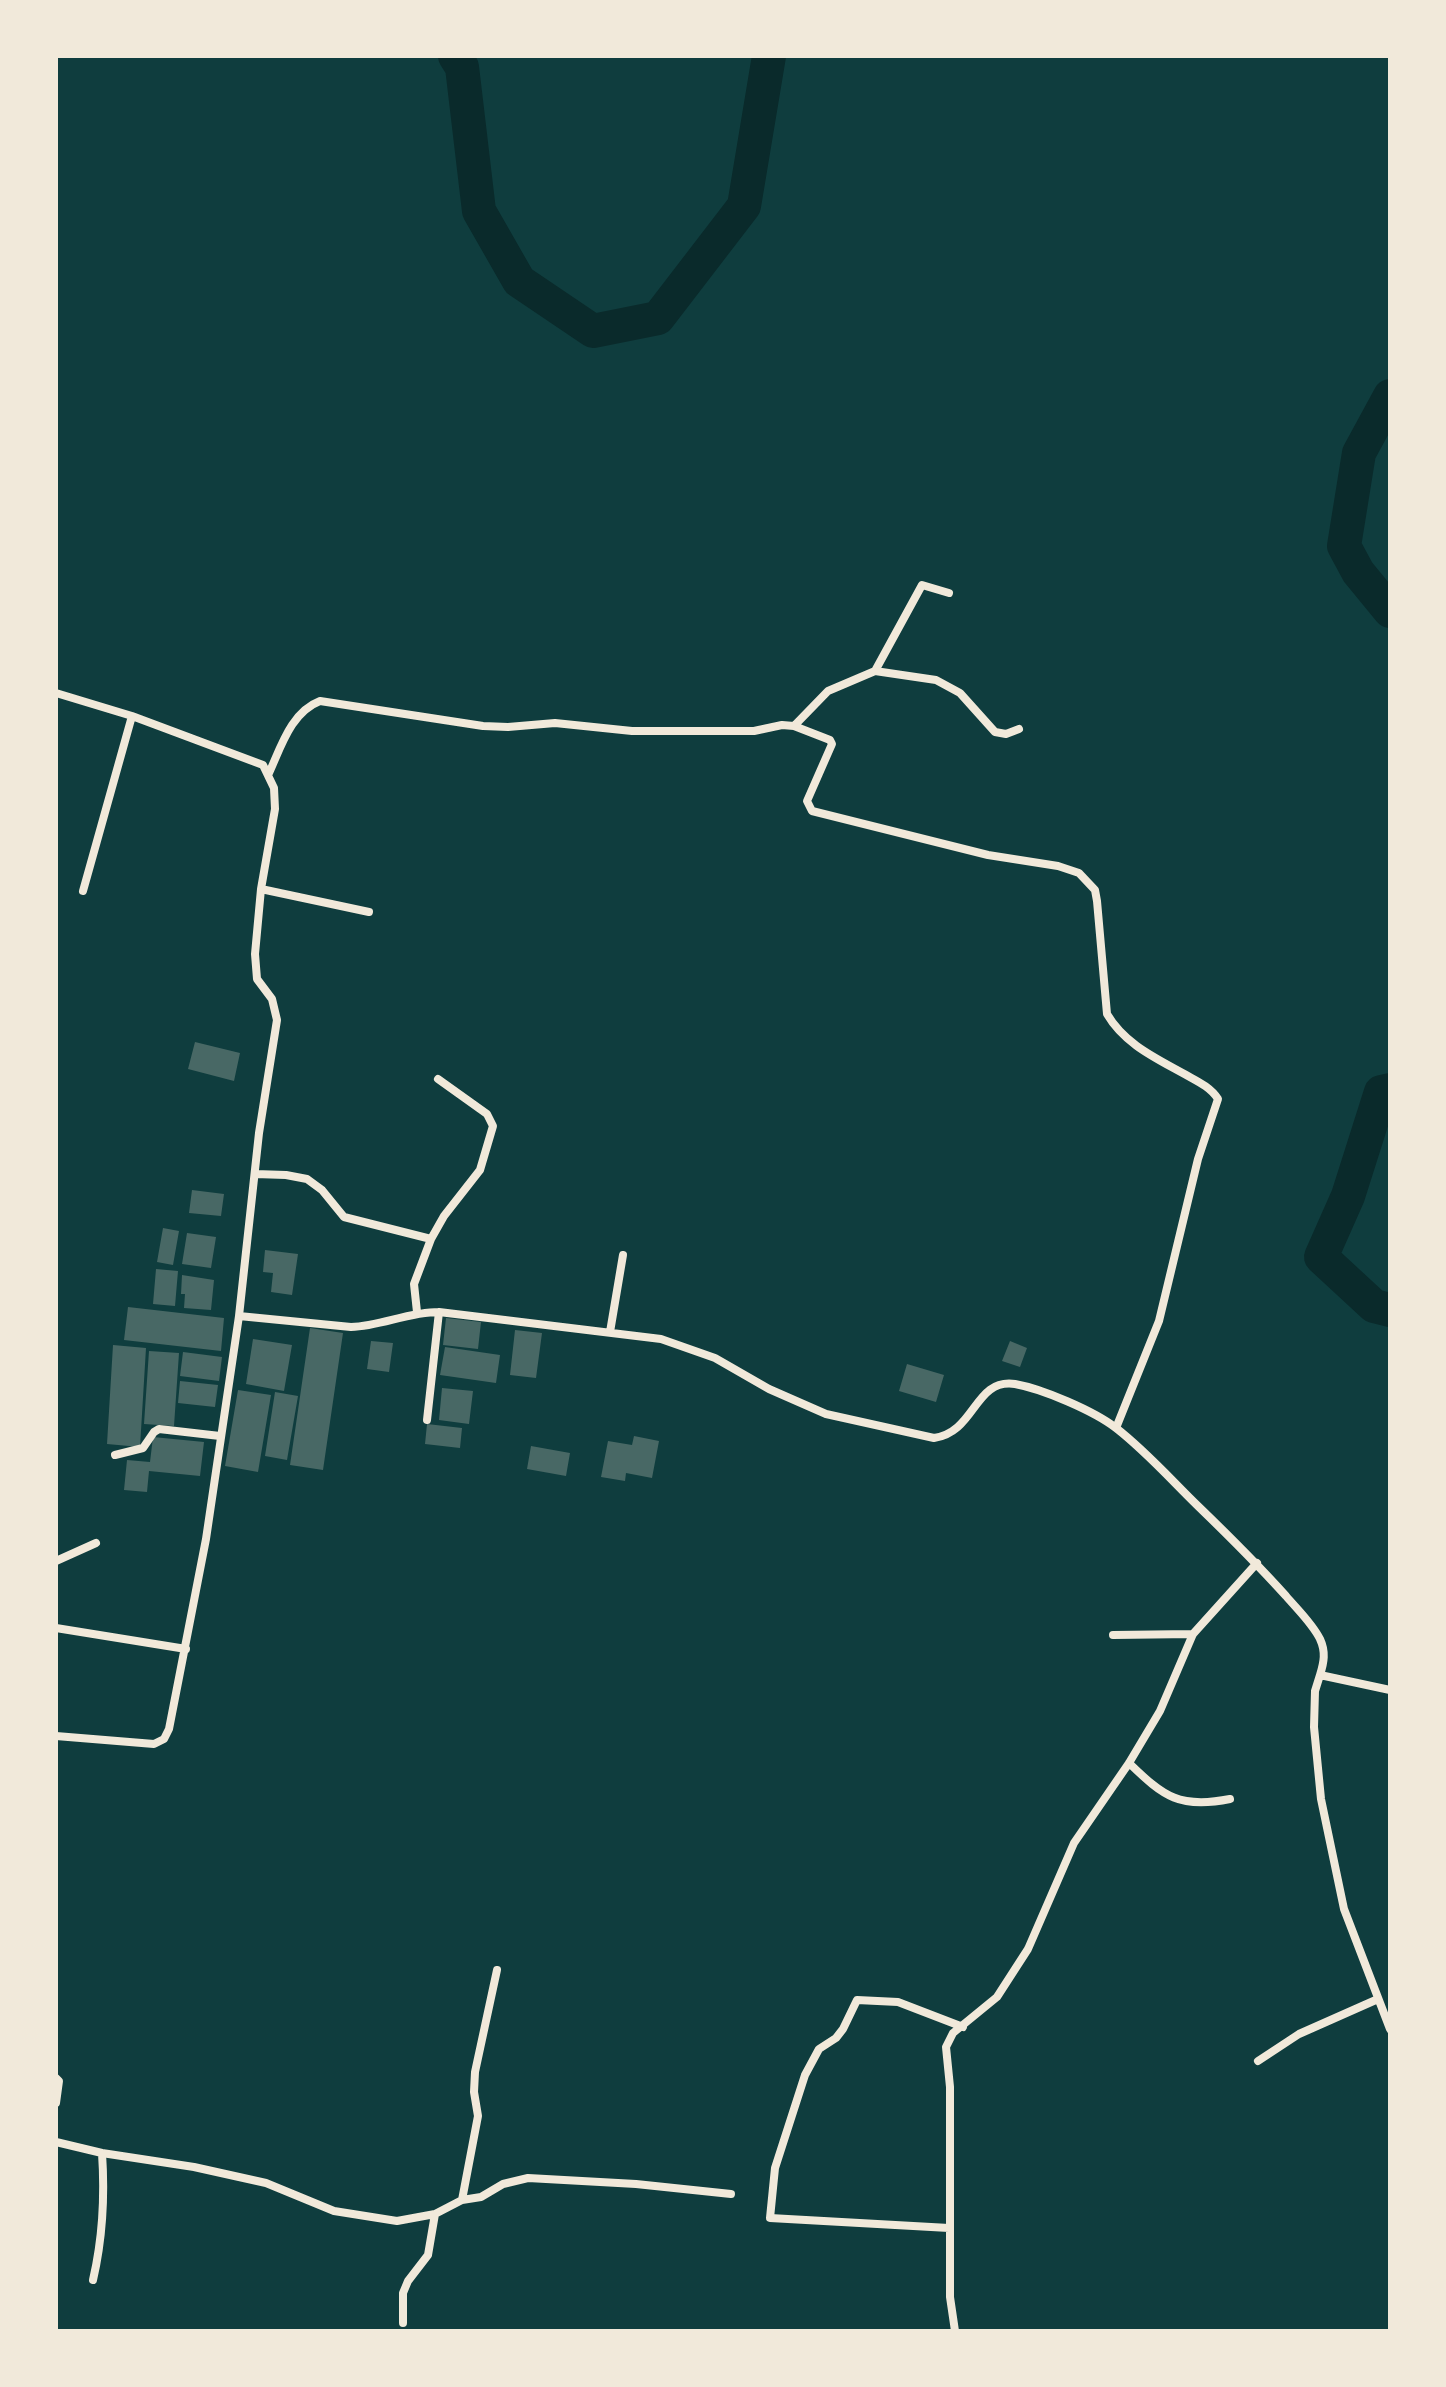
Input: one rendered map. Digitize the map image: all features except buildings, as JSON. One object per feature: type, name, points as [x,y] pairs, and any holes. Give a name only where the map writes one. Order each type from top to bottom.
[{"type":"street","points":[[875,671],[922,585],[949,593]]},
{"type":"street","points":[[794,726],[828,691],[875,671],[936,680],[960,693],[995,732],[1006,734],[1019,729]]},
{"type":"street","points":[[56,693],[132,716],[263,765],[269,773],[274,788],[275,809],[261,889],[255,954],[257,979],[272,999],[277,1020],[239,1316],[206,1539],[169,1729],[164,1739],[154,1744],[56,1736]]},
{"type":"street","points":[[269,773],[296,720],[308,706],[320,701],[483,726],[555,723],[632,731],[754,731],[774,726],[794,726],[830,740],[832,744],[807,801],[812,811],[988,855],[1058,866],[1079,873],[1095,890],[1107,1014],[1116,1030],[1135,1045],[1208,1088],[1218,1099],[1198,1159],[1159,1321],[1116,1428]]},
{"type":"street","points":[[83,891],[132,716]]},
{"type":"street","points":[[261,889],[369,912]]},
{"type":"street","points":[[417,1312],[414,1284],[431,1239],[444,1216],[480,1170],[493,1126],[487,1114],[438,1079]]},
{"type":"street","points":[[255,1174],[307,1179],[322,1190],[344,1217],[431,1239]]},
{"type":"street","points":[[610,1332],[623,1255]]},
{"type":"street","points":[[239,1316],[351,1327],[368,1326],[417,1312],[439,1312],[661,1339],[695,1349],[769,1389],[826,1414],[934,1438],[947,1436],[963,1423],[978,1401],[1002,1384],[1016,1384],[1056,1398],[1116,1428],[1257,1563],[1320,1639],[1325,1658],[1315,1691],[1314,1727],[1321,1799],[1344,1909],[1390,2029]]},
{"type":"street","points":[[427,1420],[439,1312]]},
{"type":"street","points":[[115,1455],[143,1448],[159,1429],[220,1436]]},
{"type":"street","points":[[56,1561],[96,1543]]},
{"type":"street","points":[[955,2331],[950,2297],[950,2087],[946,2047],[953,2033],[997,1997],[1028,1949],[1074,1843],[1129,1763],[1160,1711],[1193,1634],[1257,1563]]},
{"type":"street","points":[[56,1628],[186,1649]]},
{"type":"street","points":[[1113,1635],[1193,1634]]},
{"type":"street","points":[[1320,1675],[1390,1690]]},
{"type":"street","points":[[1129,1763],[1156,1789],[1171,1798],[1188,1803],[1230,1799]]},
{"type":"street","points":[[462,2200],[478,2116],[475,2072],[497,1970]]},
{"type":"street","points":[[1258,2061],[1299,2034],[1378,1999]]},
{"type":"street","points":[[949,2228],[770,2218],[775,2168],[805,2075],[819,2049],[836,2038],[843,2029],[857,2000],[898,2002],[963,2027]]},
{"type":"street","points":[[56,2078],[59,2081],[56,2103]]},
{"type":"street","points":[[56,2142],[266,2183],[334,2211],[397,2221],[435,2214],[462,2200],[481,2197],[503,2184],[528,2178],[636,2184],[731,2194]]},
{"type":"street","points":[[93,2280],[105,2206],[102,2153]]},
{"type":"street","points":[[403,2323],[403,2293],[408,2281],[428,2255],[435,2214]]},
{"type":"waterway","points":[[455,56],[462,67],[479,211],[519,281],[593,331],[658,318],[744,206],[769,56]]},
{"type":"waterway","points":[[1390,396],[1359,453],[1344,546],[1358,572],[1390,611]]},
{"type":"waterway","points":[[1390,1090],[1381,1092],[1348,1196],[1321,1257],[1374,1306],[1390,1310]]}]
